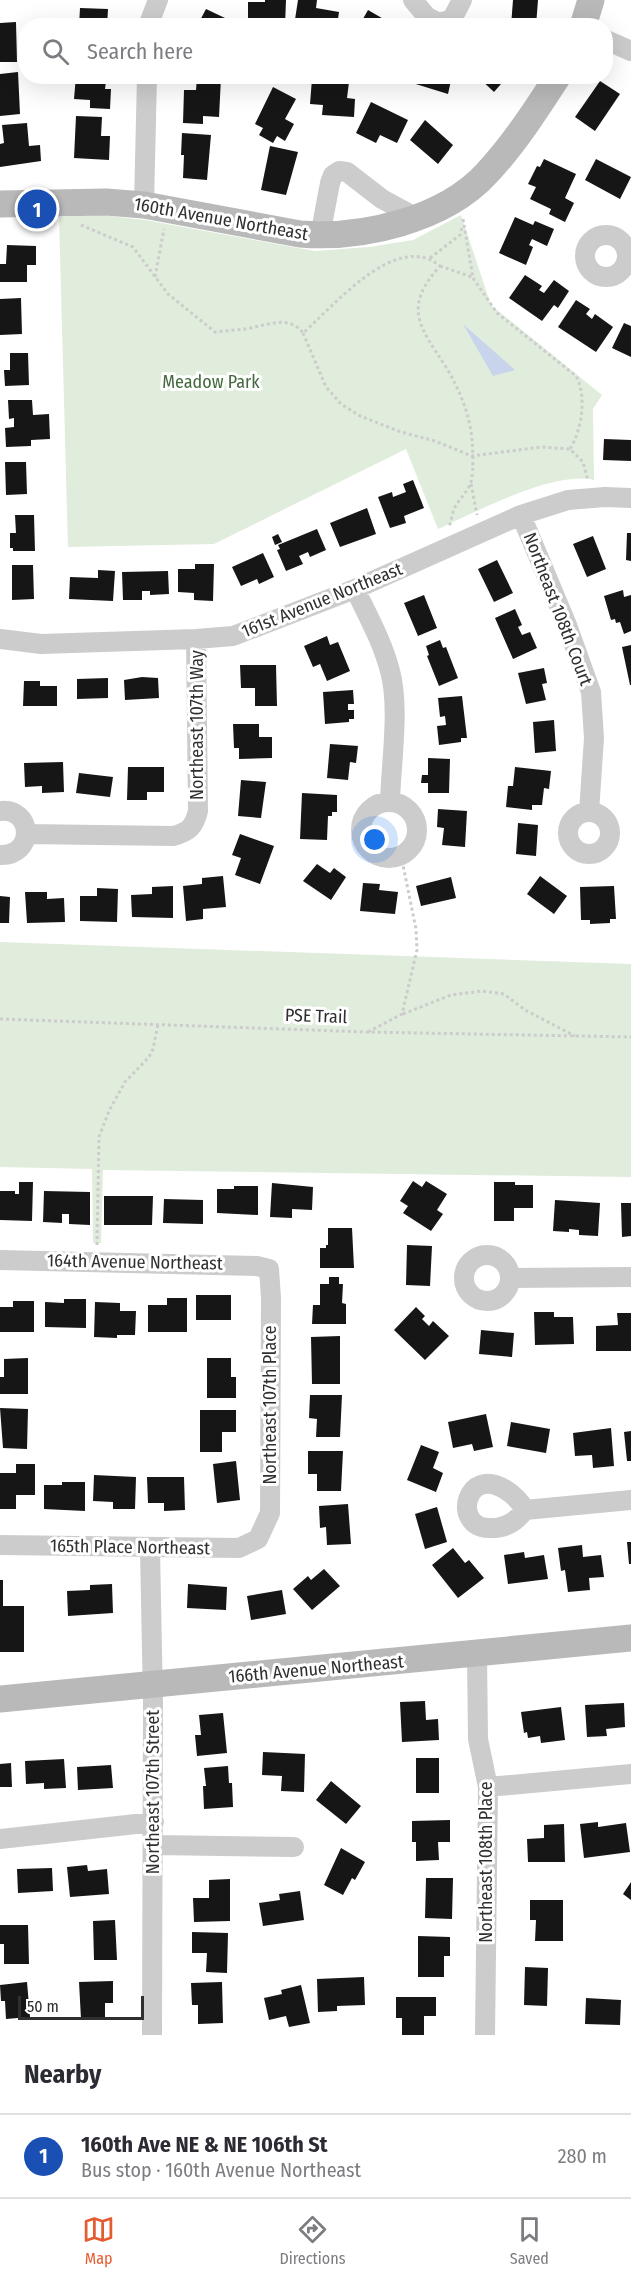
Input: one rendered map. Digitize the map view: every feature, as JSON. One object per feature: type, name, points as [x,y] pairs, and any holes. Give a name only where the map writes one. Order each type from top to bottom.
[{"type":"street","points":[[151,18],[158,0]]},
{"type":"street","points":[[413,0],[428,18]]},
{"type":"street","points":[[453,18],[462,0]]},
{"type":"street","points":[[585,18],[591,0]]},
{"type":"street","points":[[613,43],[631,51]]},
{"type":"street","points":[[147,84],[154,213]]},
{"type":"street","name":"160th Avenue Northeast","points":[[0,204],[106,202],[154,213],[320,236],[377,229],[434,211],[486,174],[533,115],[553,84]]},
{"type":"street","points":[[320,236],[330,183],[333,175],[339,171],[347,172],[382,199],[415,217]]},
{"type":"street","name":"161st Avenue Northeast","points":[[0,639],[41,644],[233,636],[355,589],[521,515],[568,500],[605,497],[631,498]]},
{"type":"street","name":"Northeast 108th Court","points":[[521,515],[567,625],[591,692],[594,738],[589,812]]},
{"type":"street","points":[[355,589],[374,628],[390,672],[394,709],[390,802]]},
{"type":"street","name":"Northeast 107th Way","points":[[26,834],[173,836],[187,833],[195,824],[198,811],[196,639]]},
{"type":"street","points":[[0,811],[18,815],[26,827],[26,834],[20,848],[14,853],[0,855]]},
{"type":"street","name":"164th Avenue Northeast","points":[[0,1260],[245,1265],[269,1269]]},
{"type":"street","name":"Northeast 107th Place","points":[[258,1539],[270,1514],[269,1269]]},
{"type":"street","points":[[511,1278],[631,1277]]},
{"type":"street","points":[[525,1510],[631,1500]]},
{"type":"street","name":"165th Place Northeast","points":[[0,1545],[150,1549],[239,1548],[258,1539]]},
{"type":"street","name":"Northeast 107th Street","points":[[150,1549],[154,1822],[152,2035]]},
{"type":"street","name":"166th Avenue Northeast","points":[[0,1699],[631,1638]]},
{"type":"street","name":"Northeast 108th Place","points":[[477,1654],[478,1739],[488,1787],[485,2035]]},
{"type":"street","points":[[488,1787],[631,1774]]},
{"type":"street","points":[[0,1839],[154,1822]]},
{"type":"street","points":[[154,1845],[294,1847]]},
{"type":"path","points":[[430,258],[460,235],[464,211]]},
{"type":"path","points":[[154,213],[161,250],[155,277]]},
{"type":"path","points":[[463,224],[469,244],[473,278],[496,313],[576,376],[580,385],[582,405],[578,429],[570,449]]},
{"type":"path","points":[[80,225],[133,247],[168,294],[215,332],[247,329],[280,322],[298,326],[326,387],[341,404],[360,416],[472,456],[541,447],[570,449],[583,462],[588,475],[588,483]]},
{"type":"path","points":[[303,333],[356,283],[404,256],[430,258],[440,266],[473,278]]},
{"type":"path","points":[[440,266],[425,283],[420,297],[418,317],[426,340],[446,368],[462,397],[471,432],[471,483],[477,515],[473,494],[471,483]]},
{"type":"path","points":[[449,527],[454,509],[471,483]]},
{"type":"path","points":[[402,1014],[417,950],[416,929],[403,866]]},
{"type":"path","points":[[367,1032],[402,1014],[451,995],[483,991],[504,994],[525,1010],[577,1036]]},
{"type":"path","name":"PSE Trail","points":[[0,1019],[367,1032],[631,1037]]},
{"type":"path","points":[[97,1246],[99,1137],[109,1111],[125,1082],[149,1057],[158,1024]]},
{"type":"green space","name":"Meadow Park","points":[[100,215],[145,220],[315,251],[369,247],[413,240],[461,215],[491,305],[602,395],[593,409],[594,480],[558,481],[537,487],[515,494],[438,529],[406,449],[214,544],[68,547],[59,217]]},
{"type":"green space","points":[[0,942],[631,964],[631,1177],[103,1170],[101,1243],[93,1243],[92,1169],[0,1167]]},
{"type":"water","points":[[463,324],[515,370],[493,376]]},
{"type":"building","points":[[265,0],[286,0],[285,18],[248,18],[248,2],[265,2]]},
{"type":"building","points":[[298,0],[317,0],[316,8],[339,12],[338,18],[295,18]]},
{"type":"building","points":[[513,0],[538,0],[537,18],[512,18]]},
{"type":"building","points":[[80,8],[108,9],[107,18],[79,18]]},
{"type":"building","points":[[206,9],[225,18],[201,18]]},
{"type":"building","points":[[368,10],[382,18],[364,18]]},
{"type":"building","points":[[16,22],[17,62],[0,62],[0,23]]},
{"type":"building","points":[[18,72],[20,114],[0,116],[0,74]]},
{"type":"building","points":[[75,84],[106,84],[105,89],[111,89],[110,109],[90,108],[90,100],[74,99]]},
{"type":"building","points":[[196,84],[221,84],[219,117],[203,116],[203,124],[183,123],[184,90],[196,90]]},
{"type":"building","points":[[312,84],[349,84],[347,98],[355,99],[354,117],[322,115],[323,105],[310,104]]},
{"type":"building","points":[[416,84],[450,84],[448,94]]},
{"type":"building","points":[[486,84],[501,84],[494,92]]},
{"type":"building","points":[[598,84],[605,84],[620,94],[595,131],[575,117]]},
{"type":"building","points":[[273,87],[296,99],[285,119],[294,124],[285,141],[277,136],[273,143],[259,135],[263,128],[255,124]]},
{"type":"building","points":[[371,102],[408,120],[397,143],[380,135],[376,143],[356,133]]},
{"type":"building","points":[[76,116],[102,117],[101,136],[110,136],[109,160],[74,158]]},
{"type":"building","points":[[425,120],[453,145],[438,164],[410,140]]},
{"type":"building","points":[[27,123],[29,146],[40,145],[41,161],[0,167],[0,144],[4,143],[2,125]]},
{"type":"building","points":[[182,133],[211,135],[207,180],[183,178]]},
{"type":"building","points":[[270,146],[298,152],[286,195],[261,190]]},
{"type":"building","points":[[544,159],[576,174],[565,198],[574,203],[565,222],[549,214],[551,209],[530,199],[536,187],[528,184],[537,166],[540,167]]},
{"type":"building","points":[[596,159],[631,177],[620,199],[585,180]]},
{"type":"building","points":[[515,217],[533,225],[535,221],[554,229],[547,246],[532,239],[529,245],[533,247],[526,265],[499,253]]},
{"type":"building","points":[[7,245],[36,246],[36,265],[27,265],[27,282],[0,282],[0,264],[6,264]]},
{"type":"building","points":[[525,275],[542,286],[539,290],[544,293],[554,280],[569,291],[558,308],[554,305],[542,321],[509,298]]},
{"type":"building","points":[[21,298],[22,334],[0,335],[0,299]]},
{"type":"building","points":[[576,300],[590,309],[586,314],[592,319],[595,314],[613,327],[596,352],[558,327]]},
{"type":"building","points":[[624,323],[631,326],[631,357],[612,348]]},
{"type":"building","points":[[10,353],[28,353],[29,385],[5,386],[4,370],[10,370]]},
{"type":"building","points":[[8,400],[32,400],[33,415],[49,414],[50,439],[31,440],[31,446],[6,447],[5,428],[14,427],[14,418],[9,419]]},
{"type":"building","points":[[604,439],[631,440],[631,461],[603,460]]},
{"type":"building","points":[[5,462],[26,462],[27,494],[6,495]]},
{"type":"building","points":[[413,480],[424,508],[404,516],[406,523],[390,528],[378,497],[392,492],[393,497],[406,492],[403,484]]},
{"type":"building","points":[[367,508],[376,534],[340,547],[330,523]]},
{"type":"building","points":[[15,515],[34,515],[35,551],[13,551],[13,548],[10,548],[10,533],[16,533]]},
{"type":"building","points":[[317,529],[326,550],[310,557],[308,552],[299,556],[303,564],[286,571],[277,550],[280,549],[278,545]]},
{"type":"building","points":[[627,533],[631,533],[631,561],[626,560]]},
{"type":"building","points":[[278,534],[282,542],[275,545],[272,537]]},
{"type":"building","points":[[593,536],[606,569],[587,577],[573,544]]},
{"type":"building","points":[[263,553],[274,577],[259,584],[257,579],[241,586],[232,567]]},
{"type":"building","points":[[497,560],[513,593],[494,602],[478,569]]},
{"type":"building","points":[[195,564],[214,564],[213,601],[194,600],[194,593],[178,592],[178,569],[195,569]]},
{"type":"building","points":[[12,565],[33,565],[34,599],[12,600]]},
{"type":"building","points":[[98,570],[115,571],[113,601],[69,599],[70,577],[98,578]]},
{"type":"building","points":[[168,571],[169,594],[150,595],[150,591],[142,591],[142,600],[123,600],[122,572]]},
{"type":"building","points":[[623,590],[624,597],[631,595],[631,631],[624,634],[620,622],[616,623],[615,619],[611,620],[604,596]]},
{"type":"building","points":[[424,595],[437,628],[418,636],[404,603]]},
{"type":"building","points":[[515,609],[522,625],[518,627],[522,635],[530,632],[537,648],[513,659],[495,618]]},
{"type":"building","points":[[327,636],[330,645],[338,642],[350,671],[327,681],[320,664],[313,667],[304,646]]},
{"type":"building","points":[[440,640],[443,648],[446,647],[458,678],[439,686],[427,656],[429,655],[426,646]]},
{"type":"building","points":[[631,645],[631,685],[630,685],[622,647]]},
{"type":"building","points":[[240,665],[276,665],[277,706],[255,706],[255,688],[241,688]]},
{"type":"building","points":[[544,668],[547,683],[542,684],[546,700],[526,704],[518,673]]},
{"type":"building","points":[[142,677],[158,678],[159,698],[125,700],[124,680]]},
{"type":"building","points":[[108,678],[108,698],[77,699],[77,679]]},
{"type":"building","points":[[24,681],[40,681],[40,686],[57,686],[57,706],[23,706]]},
{"type":"building","points":[[353,690],[354,704],[348,704],[348,710],[354,710],[354,719],[349,719],[349,722],[325,724],[323,692]]},
{"type":"building","points":[[462,696],[467,738],[461,738],[461,742],[439,745],[437,726],[446,725],[445,716],[440,717],[438,698]]},
{"type":"building","points":[[554,720],[556,751],[535,753],[533,722]]},
{"type":"building","points":[[233,724],[259,724],[259,737],[272,737],[272,758],[239,759],[239,748],[234,748]]},
{"type":"building","points":[[330,744],[358,746],[356,763],[350,762],[348,780],[327,778]]},
{"type":"building","points":[[428,758],[450,759],[449,793],[428,793],[428,783],[421,783],[422,775],[428,775]]},
{"type":"building","points":[[63,762],[64,792],[42,793],[42,786],[25,787],[24,763]]},
{"type":"building","points":[[128,767],[164,767],[164,792],[147,792],[147,800],[127,800]]},
{"type":"building","points":[[515,767],[551,771],[549,789],[544,788],[542,805],[532,805],[532,810],[506,807],[508,786],[513,786]]},
{"type":"building","points":[[79,773],[113,777],[110,797],[76,793]]},
{"type":"building","points":[[241,780],[266,782],[261,818],[238,816]]},
{"type":"building","points":[[302,793],[337,795],[337,812],[332,812],[332,816],[328,816],[327,840],[300,839]]},
{"type":"building","points":[[438,809],[467,811],[465,847],[442,845],[444,828],[437,827]]},
{"type":"building","points":[[518,823],[538,825],[536,856],[516,854]]},
{"type":"building","points":[[240,834],[274,846],[260,884],[235,875],[241,858],[232,855]]},
{"type":"building","points":[[317,864],[330,873],[334,868],[346,877],[331,900],[303,881]]},
{"type":"building","points":[[223,876],[226,907],[203,909],[203,919],[186,921],[183,886],[202,884],[202,878]]},
{"type":"building","points":[[540,876],[567,896],[554,914],[527,894]]},
{"type":"building","points":[[451,877],[456,898],[421,906],[416,886]]},
{"type":"building","points":[[363,883],[380,884],[379,890],[398,892],[395,914],[360,911]]},
{"type":"building","points":[[173,886],[173,918],[132,917],[131,895],[152,894],[152,887]]},
{"type":"building","points":[[614,886],[616,919],[610,919],[610,923],[590,924],[590,920],[581,920],[580,887]]},
{"type":"building","points":[[97,888],[118,889],[117,922],[80,921],[80,896],[97,896]]},
{"type":"building","points":[[25,892],[47,892],[47,899],[64,898],[65,922],[27,923]]},
{"type":"building","points":[[0,896],[10,897],[9,923],[0,923]]},
{"type":"building","points":[[413,1181],[422,1187],[426,1181],[447,1194],[437,1210],[443,1214],[431,1231],[403,1213],[408,1206],[400,1201]]},
{"type":"building","points":[[19,1182],[33,1182],[32,1221],[0,1220],[0,1191],[15,1191],[15,1194],[19,1194]]},
{"type":"building","points":[[494,1182],[533,1185],[533,1208],[514,1208],[514,1221],[494,1221]]},
{"type":"building","points":[[272,1183],[313,1187],[312,1210],[292,1209],[292,1218],[270,1217]]},
{"type":"building","points":[[234,1186],[258,1186],[258,1215],[217,1213],[217,1189],[234,1189]]},
{"type":"building","points":[[44,1191],[90,1192],[90,1225],[69,1224],[69,1214],[62,1214],[62,1223],[43,1222]]},
{"type":"building","points":[[104,1196],[153,1196],[152,1225],[104,1225]]},
{"type":"building","points":[[164,1199],[203,1200],[203,1224],[163,1223]]},
{"type":"building","points":[[555,1200],[600,1203],[598,1236],[579,1235],[579,1230],[553,1231]]},
{"type":"building","points":[[621,1203],[631,1203],[631,1236],[622,1237]]},
{"type":"building","points":[[328,1228],[352,1228],[354,1268],[320,1268],[320,1248],[326,1248],[328,1245]]},
{"type":"building","points":[[407,1245],[432,1246],[430,1286],[406,1285]]},
{"type":"building","points":[[329,1277],[339,1277],[339,1284],[343,1284],[342,1303],[346,1304],[346,1324],[312,1324],[313,1305],[320,1305],[320,1284],[329,1284]]},
{"type":"building","points":[[196,1295],[231,1295],[231,1320],[196,1320]]},
{"type":"building","points":[[167,1298],[187,1298],[187,1332],[148,1332],[148,1305],[167,1305]]},
{"type":"building","points":[[64,1299],[86,1299],[86,1328],[45,1327],[45,1302],[64,1303]]},
{"type":"building","points":[[13,1301],[34,1301],[34,1332],[0,1332],[0,1307],[13,1307]]},
{"type":"building","points":[[95,1302],[120,1303],[120,1311],[136,1311],[135,1335],[117,1335],[117,1338],[94,1337]]},
{"type":"building","points":[[416,1307],[425,1316],[422,1319],[429,1326],[433,1321],[449,1336],[425,1360],[394,1330]]},
{"type":"building","points":[[534,1312],[554,1312],[554,1317],[573,1317],[574,1344],[535,1345]]},
{"type":"building","points":[[617,1313],[631,1313],[631,1351],[596,1351],[596,1326],[618,1325]]},
{"type":"building","points":[[481,1330],[514,1333],[512,1357],[479,1354]]},
{"type":"building","points":[[340,1336],[340,1384],[312,1384],[311,1337]]},
{"type":"building","points":[[28,1358],[28,1394],[0,1394],[0,1377],[4,1377],[4,1359]]},
{"type":"building","points":[[207,1358],[231,1358],[231,1377],[236,1377],[236,1398],[207,1398]]},
{"type":"building","points":[[310,1395],[342,1395],[340,1437],[316,1437],[317,1419],[309,1418]]},
{"type":"building","points":[[0,1408],[28,1409],[27,1449],[3,1448]]},
{"type":"building","points":[[200,1410],[236,1410],[236,1432],[222,1432],[222,1452],[200,1452]]},
{"type":"building","points":[[486,1414],[493,1447],[474,1451],[472,1444],[453,1448],[448,1422]]},
{"type":"building","points":[[511,1422],[550,1429],[546,1453],[507,1446]]},
{"type":"building","points":[[611,1428],[614,1466],[593,1468],[592,1455],[575,1456],[573,1433]]},
{"type":"building","points":[[631,1431],[631,1461],[627,1461],[624,1432]]},
{"type":"building","points":[[421,1445],[439,1452],[433,1468],[443,1473],[436,1492],[407,1480]]},
{"type":"building","points":[[308,1451],[343,1451],[341,1491],[317,1491],[317,1474],[308,1474]]},
{"type":"building","points":[[236,1461],[240,1500],[217,1503],[213,1464]]},
{"type":"building","points":[[16,1464],[35,1464],[35,1495],[16,1495],[16,1509],[0,1509],[0,1473],[16,1473]]},
{"type":"building","points":[[94,1475],[136,1477],[135,1509],[113,1509],[113,1502],[93,1501]]},
{"type":"building","points":[[147,1477],[184,1477],[185,1510],[164,1511],[164,1503],[148,1503]]},
{"type":"building","points":[[62,1482],[85,1482],[85,1511],[44,1509],[44,1485],[62,1485]]},
{"type":"building","points":[[348,1504],[351,1544],[327,1545],[326,1527],[320,1528],[319,1506]]},
{"type":"building","points":[[437,1507],[447,1542],[425,1549],[415,1514]]},
{"type":"building","points":[[627,1542],[631,1542],[631,1564],[629,1564]]},
{"type":"building","points":[[582,1545],[583,1557],[601,1555],[604,1577],[589,1578],[590,1590],[568,1592],[565,1570],[561,1571],[558,1548]]},
{"type":"building","points":[[453,1548],[465,1563],[469,1560],[484,1578],[458,1598],[432,1565]]},
{"type":"building","points":[[524,1552],[525,1558],[544,1555],[548,1579],[508,1584],[504,1555]]},
{"type":"building","points":[[324,1569],[340,1586],[312,1610],[293,1589],[308,1576],[311,1580]]},
{"type":"building","points":[[0,1580],[3,1580],[3,1606],[24,1606],[24,1652],[0,1652]]},
{"type":"building","points":[[112,1584],[113,1613],[68,1616],[67,1591],[90,1590],[90,1585]]},
{"type":"building","points":[[188,1584],[227,1587],[226,1610],[187,1608]]},
{"type":"building","points":[[282,1590],[286,1614],[251,1620],[247,1596]]},
{"type":"building","points":[[425,1701],[426,1720],[438,1719],[439,1740],[402,1742],[400,1702]]},
{"type":"building","points":[[624,1703],[625,1727],[606,1729],[607,1736],[587,1737],[585,1705]]},
{"type":"building","points":[[561,1707],[565,1740],[541,1743],[540,1736],[528,1738],[527,1732],[524,1733],[521,1712]]},
{"type":"building","points":[[223,1713],[227,1753],[197,1756],[195,1735],[201,1735],[199,1715]]},
{"type":"building","points":[[263,1752],[305,1754],[304,1792],[281,1791],[282,1776],[262,1775]]},
{"type":"building","points":[[416,1758],[439,1758],[439,1793],[416,1793]]},
{"type":"building","points":[[64,1759],[66,1788],[44,1789],[44,1783],[26,1784],[25,1761]]},
{"type":"building","points":[[11,1763],[12,1787],[0,1787],[0,1764]]},
{"type":"building","points":[[111,1765],[113,1788],[78,1790],[77,1767]]},
{"type":"building","points":[[228,1766],[229,1783],[232,1783],[233,1807],[204,1809],[203,1786],[206,1786],[204,1768]]},
{"type":"building","points":[[331,1781],[361,1806],[346,1824],[316,1800]]},
{"type":"building","points":[[450,1820],[450,1842],[438,1842],[439,1860],[416,1861],[416,1842],[412,1842],[412,1821]]},
{"type":"building","points":[[598,1822],[598,1827],[626,1823],[630,1852],[584,1858],[580,1824]]},
{"type":"building","points":[[564,1824],[565,1862],[528,1862],[527,1839],[544,1838],[544,1825]]},
{"type":"building","points":[[341,1848],[365,1862],[355,1880],[352,1878],[343,1895],[324,1885]]},
{"type":"building","points":[[87,1865],[88,1871],[107,1869],[109,1894],[70,1897],[67,1867]]},
{"type":"building","points":[[52,1868],[53,1891],[18,1893],[17,1869]]},
{"type":"building","points":[[426,1878],[453,1878],[452,1919],[425,1918]]},
{"type":"building","points":[[230,1879],[230,1921],[194,1922],[193,1898],[209,1898],[209,1880]]},
{"type":"building","points":[[631,1882],[631,1900],[623,1894]]},
{"type":"building","points":[[300,1891],[304,1920],[263,1926],[259,1903],[280,1900],[279,1894]]},
{"type":"building","points":[[530,1900],[563,1900],[563,1941],[535,1941],[536,1920],[530,1920]]},
{"type":"building","points":[[115,1920],[117,1960],[94,1960],[93,1921]]},
{"type":"building","points":[[0,1925],[28,1925],[29,1964],[4,1964],[4,1944],[0,1944]]},
{"type":"building","points":[[192,1932],[228,1933],[227,1973],[206,1972],[207,1953],[192,1953]]},
{"type":"building","points":[[418,1936],[450,1937],[450,1956],[444,1956],[444,1977],[418,1977]]},
{"type":"building","points":[[525,1967],[548,1968],[547,2006],[524,2005]]},
{"type":"building","points":[[364,1977],[365,2005],[337,2006],[337,2011],[318,2012],[317,1979]]},
{"type":"building","points":[[113,1981],[113,2003],[105,2003],[105,2018],[81,2019],[79,1982]]},
{"type":"building","points":[[27,1982],[30,2017],[6,2019],[5,2001],[1,2001],[0,1985]]},
{"type":"building","points":[[222,1982],[223,2023],[198,2024],[198,2005],[192,2005],[191,1983]]},
{"type":"building","points":[[301,1985],[310,2023],[289,2027],[286,2016],[269,2020],[264,1998],[282,1994],[281,1990]]},
{"type":"building","points":[[396,1997],[436,1997],[436,2016],[424,2016],[424,2035],[402,2035],[402,2018],[396,2018]]},
{"type":"building","points":[[586,1998],[621,2000],[620,2025],[585,2024]]},
{"type":"place","name":"160th Ave NE & NE 106th St","points":[[37,209]]}]
